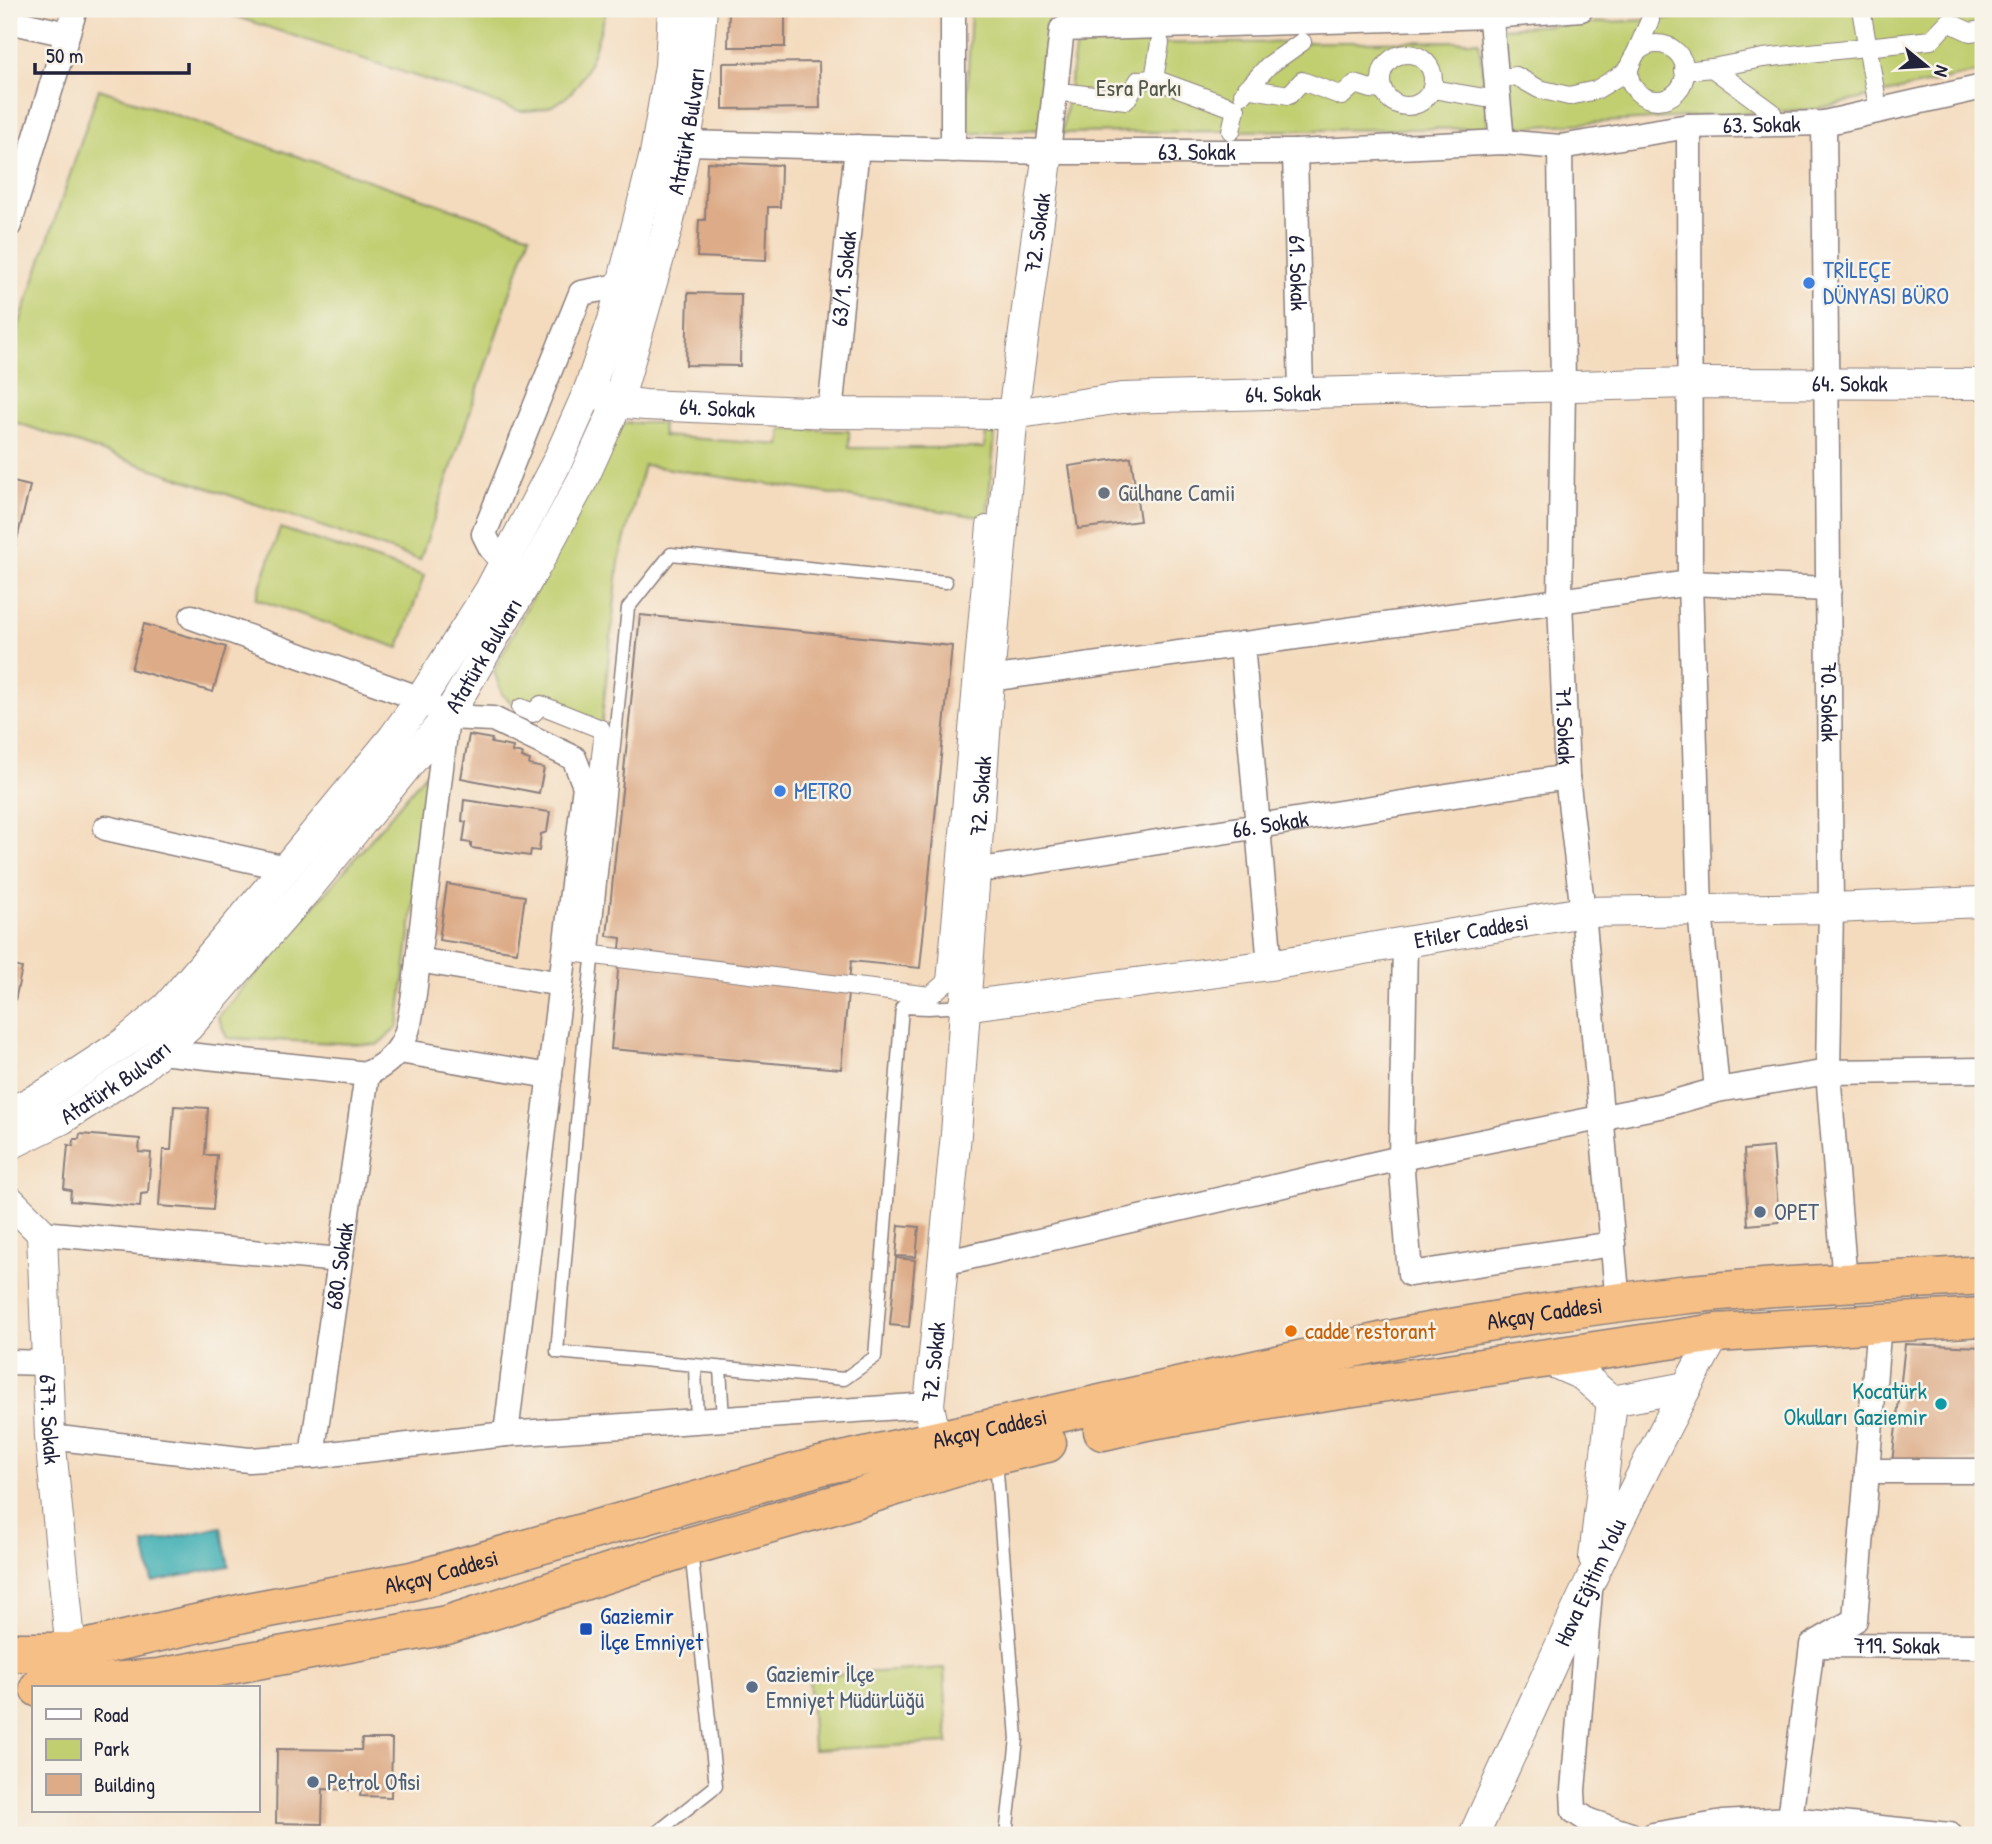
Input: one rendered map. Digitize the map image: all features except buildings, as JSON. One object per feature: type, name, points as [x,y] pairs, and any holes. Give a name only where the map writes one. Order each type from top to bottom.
[{"type":"highway","name":"Akçay Caddesi","points":[[9,1652],[71,1652],[253,1611],[412,1581],[673,1509],[932,1423],[1508,1318],[1682,1295],[1983,1275]]},
{"type":"highway","name":"Akçay Caddesi","points":[[63,1686],[159,1678],[447,1625],[691,1546],[996,1455],[1146,1421],[1716,1333],[1983,1317]]},
{"type":"highway","points":[[9,1690],[32,1689]]},
{"type":"street","points":[[9,225],[75,9]]},
{"type":"street","name":"Atatürk Bulvarı","points":[[9,1113],[46,1094],[124,1043],[167,1007],[286,869],[393,738],[421,699],[505,564],[552,472],[589,390],[623,285],[655,154],[670,66],[673,9]]},
{"type":"street","name":"Atatürk Bulvarı","points":[[9,1145],[62,1119],[160,1052],[188,1027],[308,888],[447,717],[537,566],[583,479],[618,402],[667,229],[686,143],[694,94],[702,9]]},
{"type":"street","points":[[953,9],[953,150]]},
{"type":"street","points":[[1048,152],[1062,29],[1365,14],[1581,9]]},
{"type":"street","points":[[1861,9],[1876,96]]},
{"type":"street","points":[[1490,12],[1502,142]]},
{"type":"street","points":[[1504,78],[1516,76],[1539,89],[1569,96],[1596,90],[1624,74],[1631,64],[1640,50],[1657,44],[1674,50],[1680,57],[1684,71],[1682,84],[1669,97],[1650,99],[1635,89],[1629,73],[1631,64],[1650,20]]},
{"type":"street","points":[[9,21],[67,34]]},
{"type":"street","points":[[1684,71],[1763,58],[1931,40],[1948,22],[1970,32],[1983,30]]},
{"type":"street","points":[[1231,131],[1236,109],[1246,88],[1268,66],[1302,42]]},
{"type":"street","points":[[1154,79],[1160,43]]},
{"type":"street","points":[[1408,54],[1423,59],[1429,65],[1434,80],[1432,89],[1421,103],[1404,106],[1388,98],[1383,90],[1382,73],[1386,65],[1399,55],[1408,54]]},
{"type":"street","points":[[1712,68],[1772,112]]},
{"type":"street","points":[[1069,93],[1126,100],[1139,80],[1154,79],[1236,109]]},
{"type":"street","points":[[1246,88],[1289,96],[1302,81],[1342,96],[1355,84],[1383,90]]},
{"type":"street","name":"63. Sokak","points":[[686,143],[1048,152],[1295,152],[1502,142],[1560,148],[1689,126],[1824,123],[1983,88]]},
{"type":"street","points":[[1432,89],[1485,98]]},
{"type":"street","name":"70. Sokak","points":[[1824,123],[1829,589],[1828,1072],[1845,1283]]},
{"type":"street","points":[[1689,126],[1690,583],[1700,910],[1717,1090]]},
{"type":"street","name":"63/1. Sokak","points":[[830,413],[857,147]]},
{"type":"street","name":"71. Sokak","points":[[1560,148],[1563,386],[1560,600],[1567,777],[1583,912],[1618,1304]]},
{"type":"street","name":"72. Sokak","points":[[932,1423],[989,679],[1013,414],[1048,152]]},
{"type":"street","name":"61. Sokak","points":[[1295,152],[1301,393]]},
{"type":"street","points":[[505,564],[491,548],[484,534],[581,293],[623,285]]},
{"type":"street","name":"64. Sokak","points":[[589,390],[618,402],[830,413],[1013,414],[1122,398],[1690,383],[1983,384]]},
{"type":"street","points":[[521,708],[533,713],[541,705],[601,729],[603,738],[578,953],[930,996],[946,982],[986,525]]},
{"type":"street","points":[[989,679],[1690,583],[1829,589]]},
{"type":"street","points":[[192,617],[421,699],[447,717],[493,719],[574,758],[585,786],[506,1434]]},
{"type":"street","points":[[1242,644],[1270,965]]},
{"type":"street","points":[[160,1052],[367,1074],[384,1066],[399,1051],[408,1033],[447,717]]},
{"type":"street","name":"66. Sokak","points":[[975,871],[1567,777]]},
{"type":"street","points":[[106,828],[286,869]]},
{"type":"street","name":"Etiler Caddesi","points":[[964,1006],[1270,965],[1583,912],[1830,908],[1983,902]]},
{"type":"street","points":[[1405,943],[1401,1158],[1410,1274],[1613,1244]]},
{"type":"street","points":[[418,960],[561,984]]},
{"type":"street","points":[[399,1051],[550,1076]]},
{"type":"street","points":[[943,1263],[1401,1158],[1664,1105],[1717,1090],[1828,1072],[1983,1070]]},
{"type":"street","name":"680. Sokak","points":[[312,1456],[367,1074]]},
{"type":"street","points":[[9,1200],[42,1233],[340,1260]]},
{"type":"street","name":"677. Sokak","points":[[42,1233],[50,1437],[71,1652]]},
{"type":"street","points":[[1789,1827],[1812,1645],[1855,1620],[1880,1322]]},
{"type":"street","name":"Hava Eğitim Yolu","points":[[1474,1835],[1591,1580],[1686,1387],[1716,1333]]},
{"type":"street","points":[[1545,1359],[1582,1375],[1612,1401]]},
{"type":"street","points":[[9,1362],[46,1363]]},
{"type":"street","points":[[1612,1401],[1686,1387]]},
{"type":"street","points":[[1612,1401],[1591,1580],[1573,1790],[1574,1811],[1589,1821],[1631,1835]]},
{"type":"street","points":[[50,1437],[249,1460],[312,1456],[506,1434],[723,1420],[932,1423]]},
{"type":"street","points":[[1867,1471],[1983,1471]]},
{"type":"street","name":"719. Sokak","points":[[1812,1645],[1983,1646]]},
{"type":"street","points":[[1653,1835],[1687,1832],[1723,1823],[1950,1835]]},
{"type":"lane","points":[[946,582],[671,554],[628,608],[593,954],[558,1352],[844,1379],[875,1357],[902,1007],[964,1006]]},
{"type":"lane","points":[[695,1366],[697,1422]]},
{"type":"lane","points":[[720,1368],[723,1420]]},
{"type":"lane","points":[[996,1455],[1017,1739],[1006,1835]]},
{"type":"lane","points":[[641,1835],[656,1834],[716,1786],[691,1546]]},
{"type":"green space","points":[[213,9],[607,9],[589,63],[582,79],[571,92],[558,103],[541,109],[520,111]]},
{"type":"green space","points":[[971,9],[1050,9],[1042,129],[965,134]]},
{"type":"green space","points":[[1845,9],[1983,9],[1983,71],[1816,109],[1508,128],[1500,28]]},
{"type":"green space","name":"Esra Parkı","points":[[1479,41],[1488,128],[1062,133],[1076,44]]},
{"type":"green space","points":[[99,89],[530,235],[420,560],[9,420],[9,355]]},
{"type":"green space","points":[[621,423],[662,423],[663,436],[780,445],[782,429],[849,431],[849,448],[984,448],[986,433],[995,434],[987,518],[644,465],[619,561],[601,729],[515,706],[502,694],[494,671]]},
{"type":"green space","points":[[280,528],[424,576],[399,648],[256,599]]},
{"type":"green space","points":[[431,767],[398,1027],[377,1045],[227,1038],[218,1017]]},
{"type":"green space","points":[[944,1668],[948,1743],[813,1750],[809,1676]]},
{"type":"water","points":[[221,1527],[229,1566],[152,1582],[144,1544]]},
{"type":"place","name":"TRİLEÇE DÜNYASI BÜRO","points":[[1809,283]]},
{"type":"place","name":"Gülhane Camii","points":[[1104,493]]},
{"type":"place","name":"METRO","points":[[780,791]]},
{"type":"place","name":"OPET","points":[[1760,1212]]},
{"type":"place","name":"cadde restorant","points":[[1291,1331]]},
{"type":"place","name":"Kocatürk Okulları Gaziemir","points":[[1941,1404]]},
{"type":"place","name":"Gaziemir İlçe Emniyet","points":[[586,1629]]},
{"type":"place","name":"Gaziemir İlçe Emniyet Müdürlüğü","points":[[752,1687]]},
{"type":"place","name":"Petrol Ofisi","points":[[313,1782]]}]
